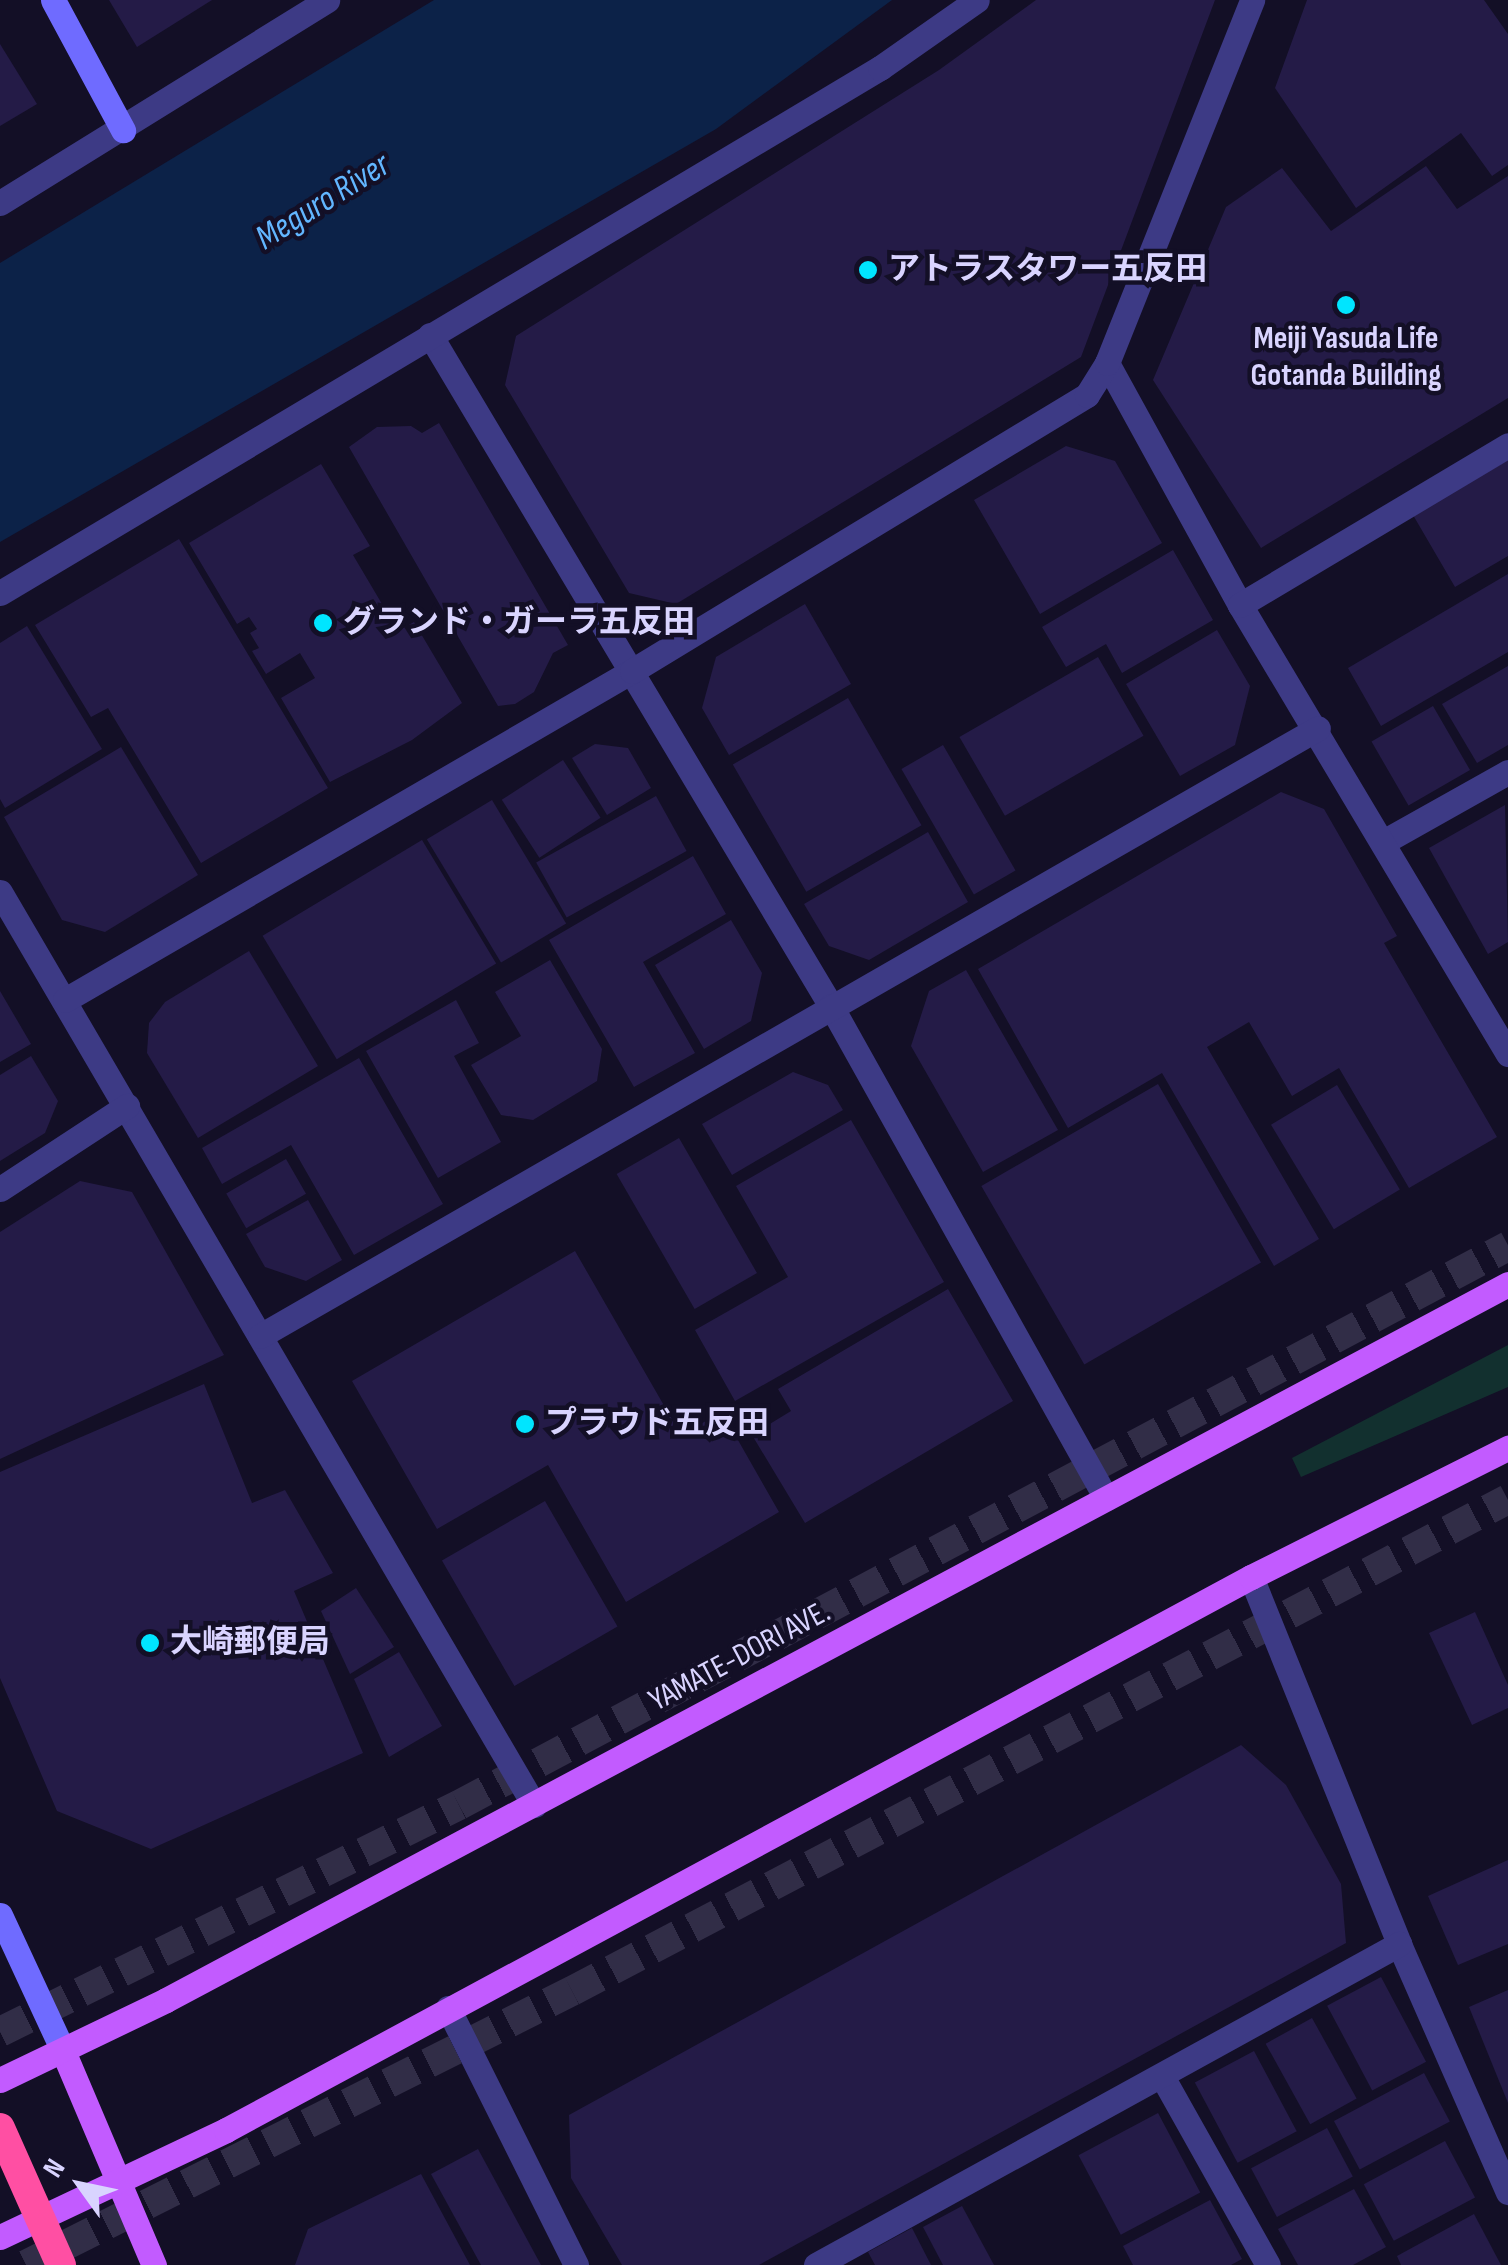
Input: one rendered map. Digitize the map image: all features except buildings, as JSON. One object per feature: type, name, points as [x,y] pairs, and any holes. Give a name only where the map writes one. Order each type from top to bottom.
[{"type":"highway","points":[[0,2128],[61,2265]]},
{"type":"main road","name":"YAMATE-DORI AVE.","points":[[0,2080],[534,1805],[1508,1284]]},
{"type":"main road","points":[[0,2237],[122,2183],[1251,1577],[1508,1448]]},
{"type":"main road","points":[[64,2050],[154,2265]]},
{"type":"street","points":[[52,0],[124,130]]},
{"type":"street","points":[[0,203],[124,130],[327,0]]},
{"type":"street","points":[[0,593],[880,68],[977,0]]},
{"type":"street","points":[[65,1000],[632,671],[1087,395],[1106,364],[1252,0]]},
{"type":"street","points":[[430,334],[830,1006],[1106,1498]]},
{"type":"street","points":[[1106,364],[1240,605],[1318,728],[1508,1054]]},
{"type":"street","points":[[1240,605],[1508,446]]},
{"type":"street","points":[[260,1336],[1318,728]]},
{"type":"street","points":[[1385,841],[1508,772]]},
{"type":"street","points":[[0,892],[534,1805]]},
{"type":"street","points":[[0,1189],[126,1106]]},
{"type":"street","points":[[1251,1577],[1399,1944],[1508,2192]]},
{"type":"street","points":[[0,1916],[64,2050]]},
{"type":"street","points":[[816,2265],[1163,2078],[1399,1944]]},
{"type":"street","points":[[448,2008],[576,2265]]},
{"type":"street","points":[[1163,2078],[1268,2265]]},
{"type":"green space","points":[[1508,1345],[1508,1387],[1301,1477],[1292,1458]]},
{"type":"water","name":"Meguro River","points":[[434,0],[892,0],[716,129],[0,542],[0,263]]},
{"type":"tunnel","points":[[0,2032],[459,1805],[1508,1246]]},
{"type":"tunnel","points":[[26,2265],[572,1991],[1508,1499]]},
{"type":"place","name":"アトラスタワー五反田","points":[[868,270]]},
{"type":"place","name":"Meiji Yasuda Life Gotanda Building","points":[[1346,305]]},
{"type":"place","name":"グランド・ガーラ五反田","points":[[323,623]]},
{"type":"place","name":"プラウド五反田","points":[[525,1424]]},
{"type":"place","name":"大崎郵便局","points":[[150,1643]]}]
